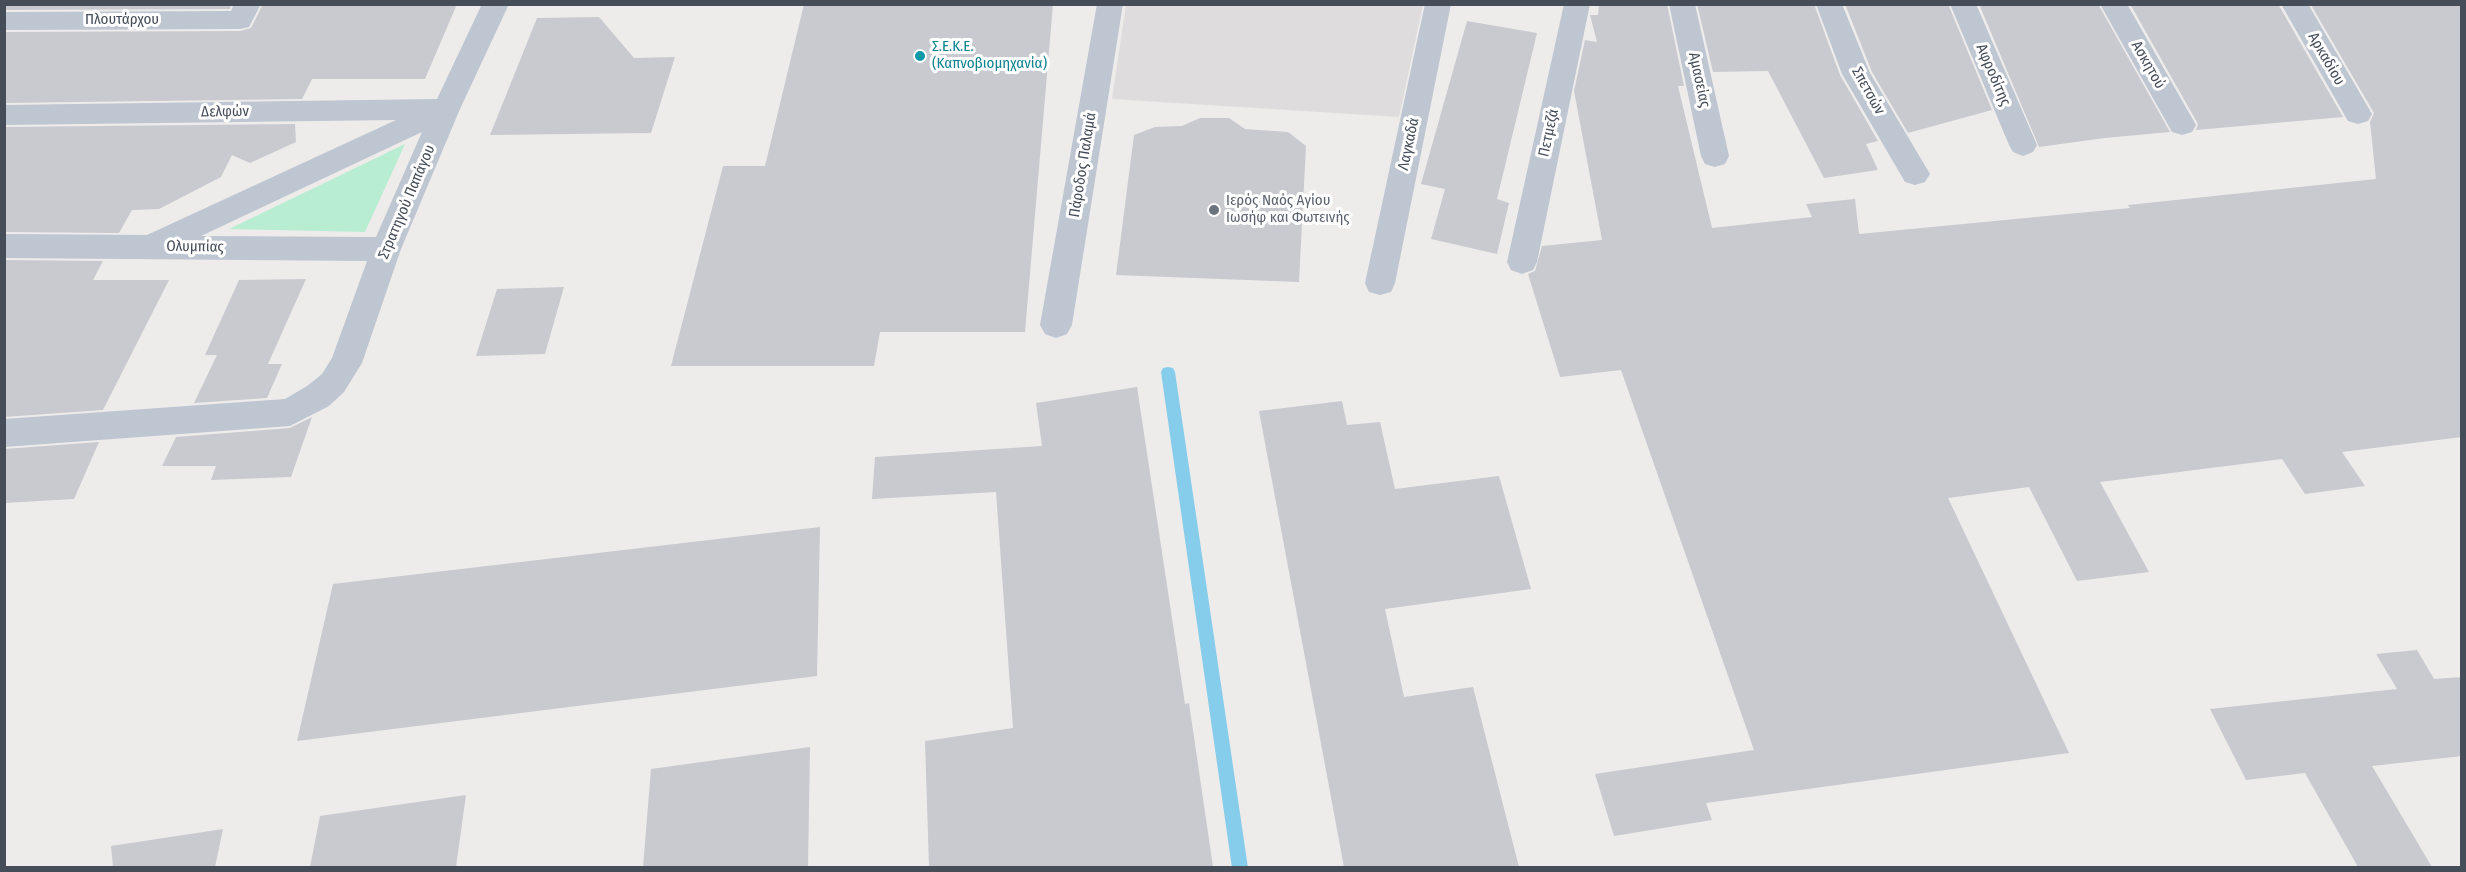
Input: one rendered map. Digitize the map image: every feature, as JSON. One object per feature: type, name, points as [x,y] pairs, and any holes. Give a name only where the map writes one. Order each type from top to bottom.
[{"type":"street","name":"Στρατηγού Παπάγου","points":[[4,433],[290,412],[318,396],[333,383],[346,363],[386,249],[446,109],[496,4]]},
{"type":"street","name":"Πάροδος Παλαμά","points":[[1056,325],[1110,4]]},
{"type":"street","name":"Λαγκαδά","points":[[1380,283],[1438,4]]},
{"type":"street","name":"Πετμεζά","points":[[1522,262],[1577,4]]},
{"type":"street","name":"Αμασείας","points":[[1682,4],[1715,156]]},
{"type":"street","name":"Σπετσών","points":[[1829,4],[1856,74],[1915,174]]},
{"type":"street","name":"Αφροδίτης","points":[[1963,4],[2024,145]]},
{"type":"street","name":"Ασκητού","points":[[2113,4],[2182,125]]},
{"type":"street","name":"Αρκαδίου","points":[[2294,4],[2358,114]]},
{"type":"street","name":"Πλουτάρχου","points":[[4,21],[244,12]]},
{"type":"street","name":"Δελφών","points":[[4,115],[446,109]]},
{"type":"street","points":[[151,246],[446,109]]},
{"type":"street","name":"Ολυμπίας","points":[[4,246],[386,249]]},
{"type":"shaded area","points":[[1126,4],[1423,5],[1399,117],[1112,99]]},
{"type":"green space","points":[[405,144],[365,232],[229,229]]},
{"type":"building","points":[[4,4],[231,4],[230,9],[4,10]]},
{"type":"building","points":[[263,4],[457,4],[425,79],[312,79],[302,99],[4,103],[4,32],[240,31],[251,28]]},
{"type":"building","points":[[804,4],[1053,4],[1025,332],[880,332],[874,366],[671,366],[723,166],[765,166]]},
{"type":"building","points":[[1599,4],[1667,4],[1684,86],[1678,86],[1712,228],[1812,217],[1806,204],[1855,199],[1859,234],[2130,208],[2128,205],[2376,179],[2370,122],[2374,113],[2311,5],[2462,5],[2462,437],[2342,452],[2365,486],[2305,494],[2282,459],[2100,482],[2149,572],[2077,581],[2029,487],[1948,498],[2069,753],[1706,803],[1712,820],[1614,836],[1595,774],[1754,750],[1621,370],[1560,377],[1528,274],[1535,271],[1542,246],[1602,240],[1574,91],[1585,40],[1597,42],[1590,15],[1598,15]]},
{"type":"building","points":[[1697,4],[1814,4],[1840,75],[1878,141],[1866,144],[1878,170],[1824,178],[1768,71],[1713,72]]},
{"type":"building","points":[[1845,4],[1948,4],[1992,110],[1908,133],[1872,72]]},
{"type":"building","points":[[1979,4],[2098,4],[2170,132],[2039,147]]},
{"type":"building","points":[[2130,4],[2278,4],[2343,117],[2196,130],[2198,124]]},
{"type":"building","points":[[599,17],[634,58],[675,57],[651,133],[490,135],[537,18]]},
{"type":"building","points":[[1467,21],[1537,33],[1497,199],[1509,203],[1497,254],[1431,239],[1445,189],[1421,184]]},
{"type":"building","name":"Ιερός Ναός Αγίου Ιωσήφ και Φωτεινής","points":[[1200,118],[1229,118],[1245,129],[1288,132],[1306,146],[1299,282],[1116,275],[1134,135],[1155,127],[1182,126]]},
{"type":"building","points":[[295,124],[296,142],[250,163],[232,155],[221,177],[159,209],[132,210],[119,233],[4,232],[4,127]]},
{"type":"building","points":[[4,260],[103,261],[93,280],[169,280],[103,410],[4,417]]},
{"type":"building","points":[[306,279],[268,364],[282,364],[267,398],[194,403],[217,355],[205,355],[239,280]]},
{"type":"building","points":[[564,287],[545,354],[476,356],[497,289]]},
{"type":"building","points":[[1137,387],[1185,704],[1189,703],[1213,867],[929,867],[925,741],[1013,728],[996,492],[872,499],[875,457],[1042,446],[1036,403]]},
{"type":"building","points":[[1342,401],[1347,425],[1380,422],[1395,489],[1499,476],[1531,589],[1385,609],[1404,697],[1473,687],[1519,867],[1344,867],[1259,411]]},
{"type":"building","points":[[312,417],[291,477],[211,480],[216,466],[162,466],[176,437],[290,428]]},
{"type":"building","points":[[99,442],[74,499],[4,503],[4,449]]},
{"type":"building","points":[[820,527],[817,676],[297,741],[333,584]]},
{"type":"building","points":[[2417,650],[2434,679],[2462,677],[2462,756],[2372,766],[2432,867],[2358,867],[2305,773],[2246,780],[2210,709],[2397,689],[2376,654]]},
{"type":"building","points":[[810,747],[808,867],[643,867],[651,769]]},
{"type":"building","points":[[466,795],[456,867],[310,867],[320,816]]},
{"type":"building","points":[[223,829],[215,867],[113,867],[111,846]]},
{"type":"waterway","points":[[1168,372],[1240,868]]},
{"type":"place","name":"Σ.Ε.Κ.Ε. (Καπνοβιομηχανία)","points":[[920,56]]},
{"type":"place","name":"Ιερός Ναός Αγίου Ιωσήφ και Φωτεινής","points":[[1214,210]]}]
